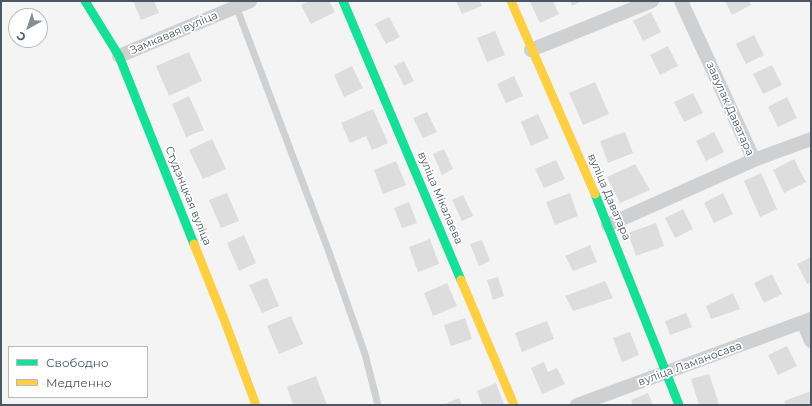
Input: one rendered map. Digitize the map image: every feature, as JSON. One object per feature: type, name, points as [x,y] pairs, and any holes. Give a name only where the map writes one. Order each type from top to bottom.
[{"type":"street","name":"Студэнцкая вуліца","points":[[86,1],[119,56],[224,318],[256,405]]},
{"type":"street","name":"Замкавая вуліца","points":[[119,56],[236,4],[250,1]]},
{"type":"street","name":"вуліца Мікалаева","points":[[343,1],[514,405]]},
{"type":"street","name":"вуліца Даватара","points":[[511,1],[608,225],[679,405]]},
{"type":"street","points":[[531,50],[652,1]]},
{"type":"street","name":"завулак Даватара","points":[[608,225],[754,160],[681,1]]},
{"type":"street","points":[[754,160],[811,139]]},
{"type":"street","name":"вуліца Ламаносава","points":[[577,405],[807,321],[811,341]]},
{"type":"lane","points":[[236,4],[329,252],[365,354],[378,405]]},
{"type":"building","points":[[133,1],[154,1],[159,13],[141,20]]},
{"type":"building","points":[[309,1],[329,1],[335,12],[311,24],[301,5]]},
{"type":"building","points":[[456,1],[480,1],[482,6],[462,14]]},
{"type":"building","points":[[553,1],[559,14],[540,23],[530,2]]},
{"type":"building","points":[[570,1],[582,1],[572,6]]},
{"type":"building","points":[[725,1],[749,1],[751,5],[732,15]]},
{"type":"building","points":[[651,12],[661,32],[643,41],[633,21]]},
{"type":"building","points":[[389,17],[400,37],[386,44],[375,24]]},
{"type":"building","points":[[495,31],[505,55],[487,62],[477,38]]},
{"type":"building","points":[[754,35],[764,55],[746,64],[736,44]]},
{"type":"building","points":[[668,46],[678,66],[660,75],[650,55]]},
{"type":"building","points":[[189,52],[202,81],[169,96],[156,66]]},
{"type":"building","points":[[404,61],[414,81],[404,86],[394,66]]},
{"type":"building","points":[[772,65],[782,85],[763,94],[753,74]]},
{"type":"building","points":[[352,66],[363,88],[344,97],[334,75]]},
{"type":"building","points":[[514,76],[523,96],[506,103],[497,84]]},
{"type":"building","points":[[595,82],[609,114],[583,125],[569,93]]},
{"type":"building","points":[[693,93],[703,113],[684,122],[674,102]]},
{"type":"building","points":[[189,96],[204,130],[186,137],[172,104]]},
{"type":"building","points":[[787,97],[797,118],[778,127],[768,107]]},
{"type":"building","points":[[373,109],[388,143],[372,150],[366,136],[350,143],[341,123]]},
{"type":"building","points":[[427,112],[437,132],[423,138],[413,118]]},
{"type":"building","points":[[538,114],[549,138],[531,146],[521,122]]},
{"type":"building","points":[[625,132],[633,153],[608,163],[600,141]]},
{"type":"building","points":[[714,132],[724,152],[706,161],[696,141]]},
{"type":"building","points":[[212,139],[226,169],[203,179],[189,150]]},
{"type":"building","points":[[444,149],[453,169],[442,175],[433,154]]},
{"type":"building","points":[[794,159],[806,182],[784,193],[773,170]]},
{"type":"building","points":[[556,160],[565,179],[544,188],[535,169]]},
{"type":"building","points":[[396,161],[406,185],[383,194],[374,170]]},
{"type":"building","points":[[635,164],[650,190],[620,203],[607,177]]},
{"type":"building","points":[[761,173],[777,209],[760,217],[744,181]]},
{"type":"building","points":[[227,193],[239,221],[221,228],[209,200]]},
{"type":"building","points":[[570,193],[578,216],[555,225],[546,202]]},
{"type":"building","points":[[723,193],[733,214],[714,223],[704,203]]},
{"type":"building","points":[[463,195],[473,216],[462,221],[452,200]]},
{"type":"building","points":[[409,202],[417,223],[402,228],[394,208]]},
{"type":"building","points":[[683,209],[693,229],[675,238],[665,218]]},
{"type":"building","points":[[656,223],[664,246],[636,256],[628,233]]},
{"type":"building","points":[[244,235],[256,263],[239,271],[227,243]]},
{"type":"building","points":[[430,239],[439,264],[418,272],[409,247]]},
{"type":"building","points":[[482,240],[490,261],[479,266],[470,244]]},
{"type":"building","points":[[590,245],[597,262],[573,271],[565,256]]},
{"type":"building","points":[[811,257],[811,282],[807,284],[797,264]]},
{"type":"building","points":[[772,274],[782,294],[764,303],[754,283]]},
{"type":"building","points":[[498,277],[504,296],[493,300],[487,280]]},
{"type":"building","points":[[267,278],[279,306],[262,313],[249,285]]},
{"type":"building","points":[[605,281],[613,298],[573,311],[565,296]]},
{"type":"building","points":[[447,283],[457,306],[433,316],[424,293]]},
{"type":"building","points":[[733,293],[740,309],[711,319],[706,306]]},
{"type":"building","points":[[686,313],[692,327],[670,335],[665,321]]},
{"type":"building","points":[[291,316],[303,344],[279,354],[267,326]]},
{"type":"building","points":[[465,318],[472,339],[451,346],[444,325]]},
{"type":"building","points":[[547,321],[554,339],[522,352],[515,333]]},
{"type":"building","points":[[630,332],[639,355],[622,362],[613,338]]},
{"type":"building","points":[[787,346],[797,366],[778,375],[768,355]]},
{"type":"building","points":[[544,362],[548,372],[557,368],[565,384],[542,394],[531,368]]},
{"type":"building","points":[[709,374],[719,404],[699,405],[691,379]]},
{"type":"building","points":[[316,376],[327,405],[293,405],[287,387]]},
{"type":"building","points":[[496,383],[504,404],[482,405],[477,391]]},
{"type":"building","points":[[811,391],[811,405],[786,405],[784,401]]},
{"type":"building","points":[[648,393],[653,405],[633,405],[631,400]]},
{"type":"building","points":[[459,398],[462,405],[442,405]]},
{"type":"traffic: fast","points":[[85,1],[119,56],[194,244]]},
{"type":"traffic: fast","points":[[343,1],[461,280]]},
{"type":"traffic: fast","points":[[595,194],[679,405]]},
{"type":"traffic: slow","points":[[511,1],[595,194]]},
{"type":"traffic: slow","points":[[194,244],[256,405]]},
{"type":"traffic: slow","points":[[461,280],[514,405]]}]
